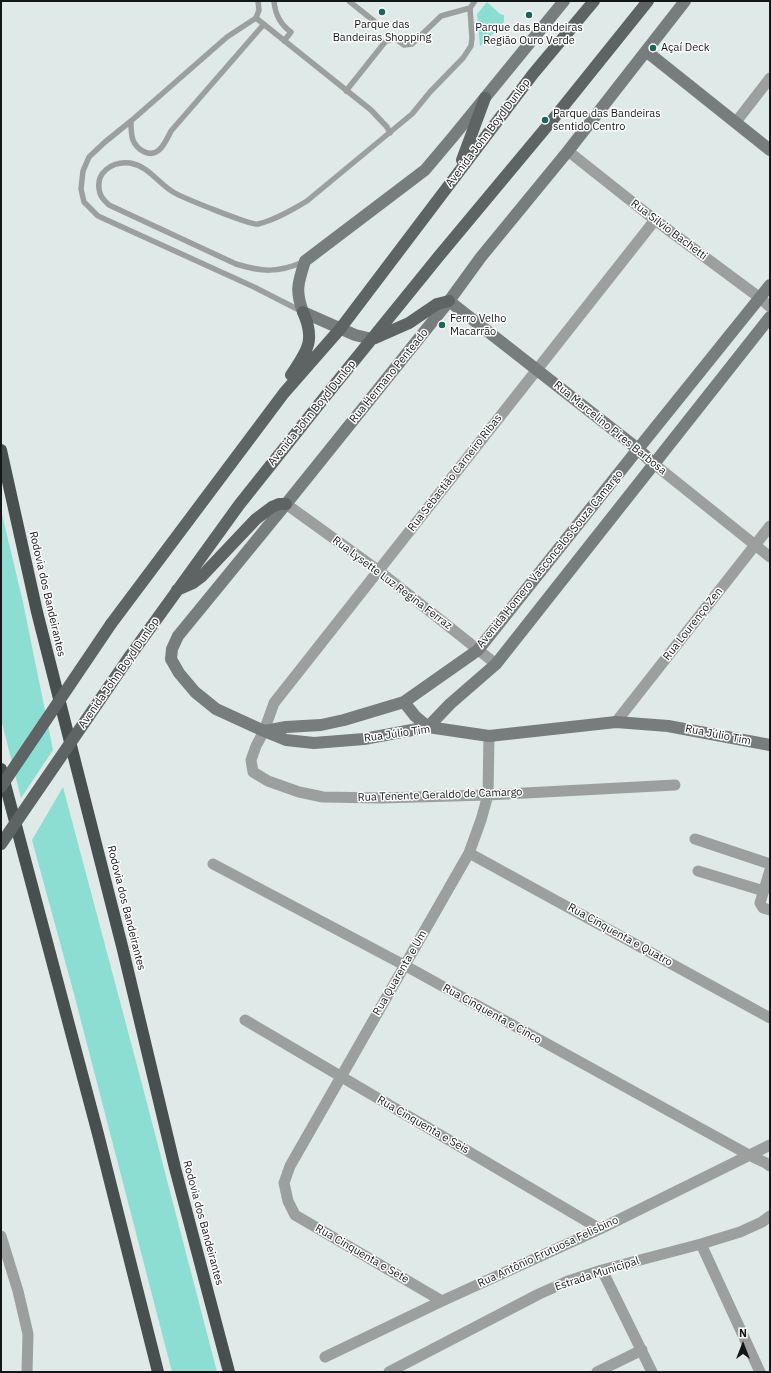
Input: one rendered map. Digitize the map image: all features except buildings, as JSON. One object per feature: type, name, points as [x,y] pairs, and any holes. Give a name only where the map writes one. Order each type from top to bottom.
[{"type":"highway","name":"Rodovia dos Bandeirantes","points":[[1,450],[37,612],[121,943],[175,1168],[229,1372]]},
{"type":"highway","points":[[1,769],[98,1134],[158,1372]]},
{"type":"main road","points":[[284,393],[290,377],[308,347],[310,337],[309,329],[298,299],[298,284],[306,261],[425,170],[564,1]]},
{"type":"main road","name":"Avenida John Boyd Dunlop","points":[[1,787],[111,624],[284,393],[340,329],[533,74],[594,1]]},
{"type":"main road","name":"Avenida John Boyd Dunlop","points":[[1,844],[130,656],[239,505],[439,256],[554,118],[648,1]]},
{"type":"main road","name":"Rua Hermano Penteado","points":[[171,659],[172,648],[178,636],[449,301],[481,257],[568,151],[685,1]]},
{"type":"main road","points":[[646,51],[770,150]]},
{"type":"main road","points":[[458,173],[485,98]]},
{"type":"main road","name":"Avenida Homero Vasconcelos Souza Camargo","points":[[264,731],[286,727],[321,725],[344,720],[404,702],[478,650],[770,285]]},
{"type":"main road","points":[[303,312],[340,329],[364,338],[372,339],[409,323],[437,304],[449,301]]},
{"type":"main road","name":"Rua Marcelino Pires Barbosa","points":[[449,301],[638,449],[654,464]]},
{"type":"main road","name":"Avenida Homero Vasconcelos Souza Camargo","points":[[428,727],[450,704],[496,664],[770,317]]},
{"type":"main road","points":[[176,591],[193,583],[201,577],[262,515],[272,507],[279,504],[286,504]]},
{"type":"main road","name":"Rua Júlio Tim","points":[[171,659],[179,673],[195,692],[216,709],[286,740],[314,743],[364,738],[428,727],[488,736],[616,722],[668,726],[770,745]]},
{"type":"main road","points":[[404,702],[415,716],[428,727]]},
{"type":"street","points":[[736,122],[770,78]]},
{"type":"street","name":"Rua Silvio Bachetti","points":[[568,151],[655,220],[770,307]]},
{"type":"street","name":"Rua Sebastião Carneiro Ribas","points":[[264,731],[274,703],[655,220]]},
{"type":"street","name":"Rua Marcelino Pires Barbosa","points":[[654,464],[770,557]]},
{"type":"street","name":"Rua Lysette Luz Regina Ferraz","points":[[286,504],[379,571],[496,664]]},
{"type":"street","name":"Rua Lourenço Zen","points":[[616,722],[770,526]]},
{"type":"street","name":"Rua Tenente Geraldo de Camargo","points":[[264,731],[251,760],[253,772],[268,782],[299,792],[323,797],[381,798],[675,785]]},
{"type":"street","name":"Rua Quarenta e Um","points":[[288,1201],[284,1183],[290,1166],[469,853],[482,820],[488,794],[488,736]]},
{"type":"street","points":[[695,840],[770,864]]},
{"type":"street","name":"Rua Cinquenta e Quatro","points":[[469,853],[770,1018]]},
{"type":"street","name":"Rua Cinquenta e Cinco","points":[[213,864],[404,965],[770,1166]]},
{"type":"street","points":[[770,870],[760,903],[763,908],[770,910]]},
{"type":"street","points":[[698,871],[764,891]]},
{"type":"street","name":"Rua Cinquenta e Seis","points":[[246,1020],[340,1077],[600,1229]]},
{"type":"street","name":"Rua Antônio Frutuosa Felisbino","points":[[325,1357],[442,1301],[600,1229],[770,1145]]},
{"type":"street","name":"Rua Cinquenta e Sete","points":[[288,1201],[295,1214],[442,1301]]},
{"type":"street","name":"Estrada Municipal","points":[[390,1372],[539,1294],[568,1281],[602,1270],[701,1244],[740,1232],[762,1222],[770,1216]]},
{"type":"street","points":[[1,1236],[18,1291],[28,1334],[27,1372]]},
{"type":"street","points":[[701,1244],[760,1372]]},
{"type":"street","points":[[602,1270],[652,1372]]},
{"type":"street","points":[[597,1372],[642,1350]]},
{"type":"lane","points":[[258,1],[259,10],[256,18],[227,37],[89,157],[83,171],[81,189],[84,202],[98,216],[254,287],[303,312]]},
{"type":"lane","points":[[274,1],[278,18],[285,28],[291,32],[284,41]]},
{"type":"lane","points":[[349,1],[374,21]]},
{"type":"lane","points":[[346,91],[385,42],[396,39],[404,45],[412,44],[441,16],[470,8],[475,1]]},
{"type":"lane","points":[[306,261],[290,268],[275,270],[256,270],[236,264],[109,206],[100,194],[99,185],[101,176],[109,167],[117,163],[131,164],[144,168],[173,192],[242,221],[256,225],[276,218],[307,201],[412,114],[430,92],[463,58],[471,46],[472,38],[470,8]]},
{"type":"lane","points":[[256,18],[371,110],[387,127],[390,133]]},
{"type":"lane","points":[[131,121],[133,140],[137,148],[145,153],[154,153],[159,150],[172,132],[264,24]]},
{"type":"green space","points":[[487,2],[500,14],[504,15],[504,22],[499,31],[494,33],[480,46],[477,14]]},
{"type":"green space","points":[[1,510],[23,602],[53,750],[21,798],[1,719]]},
{"type":"green space","points":[[63,787],[217,1372],[172,1372],[74,994],[32,840]]},
{"type":"place","name":"Parque das Bandeiras Shopping","points":[[382,12]]},
{"type":"place","name":"Parque das Bandeiras Região Ouro Verde","points":[[529,15]]},
{"type":"place","name":"Açaí Deck","points":[[653,48]]},
{"type":"place","name":"Parque das Bandeiras sentido Centro","points":[[545,120]]},
{"type":"place","name":"Ferro Velho Macarrão","points":[[442,325]]}]
